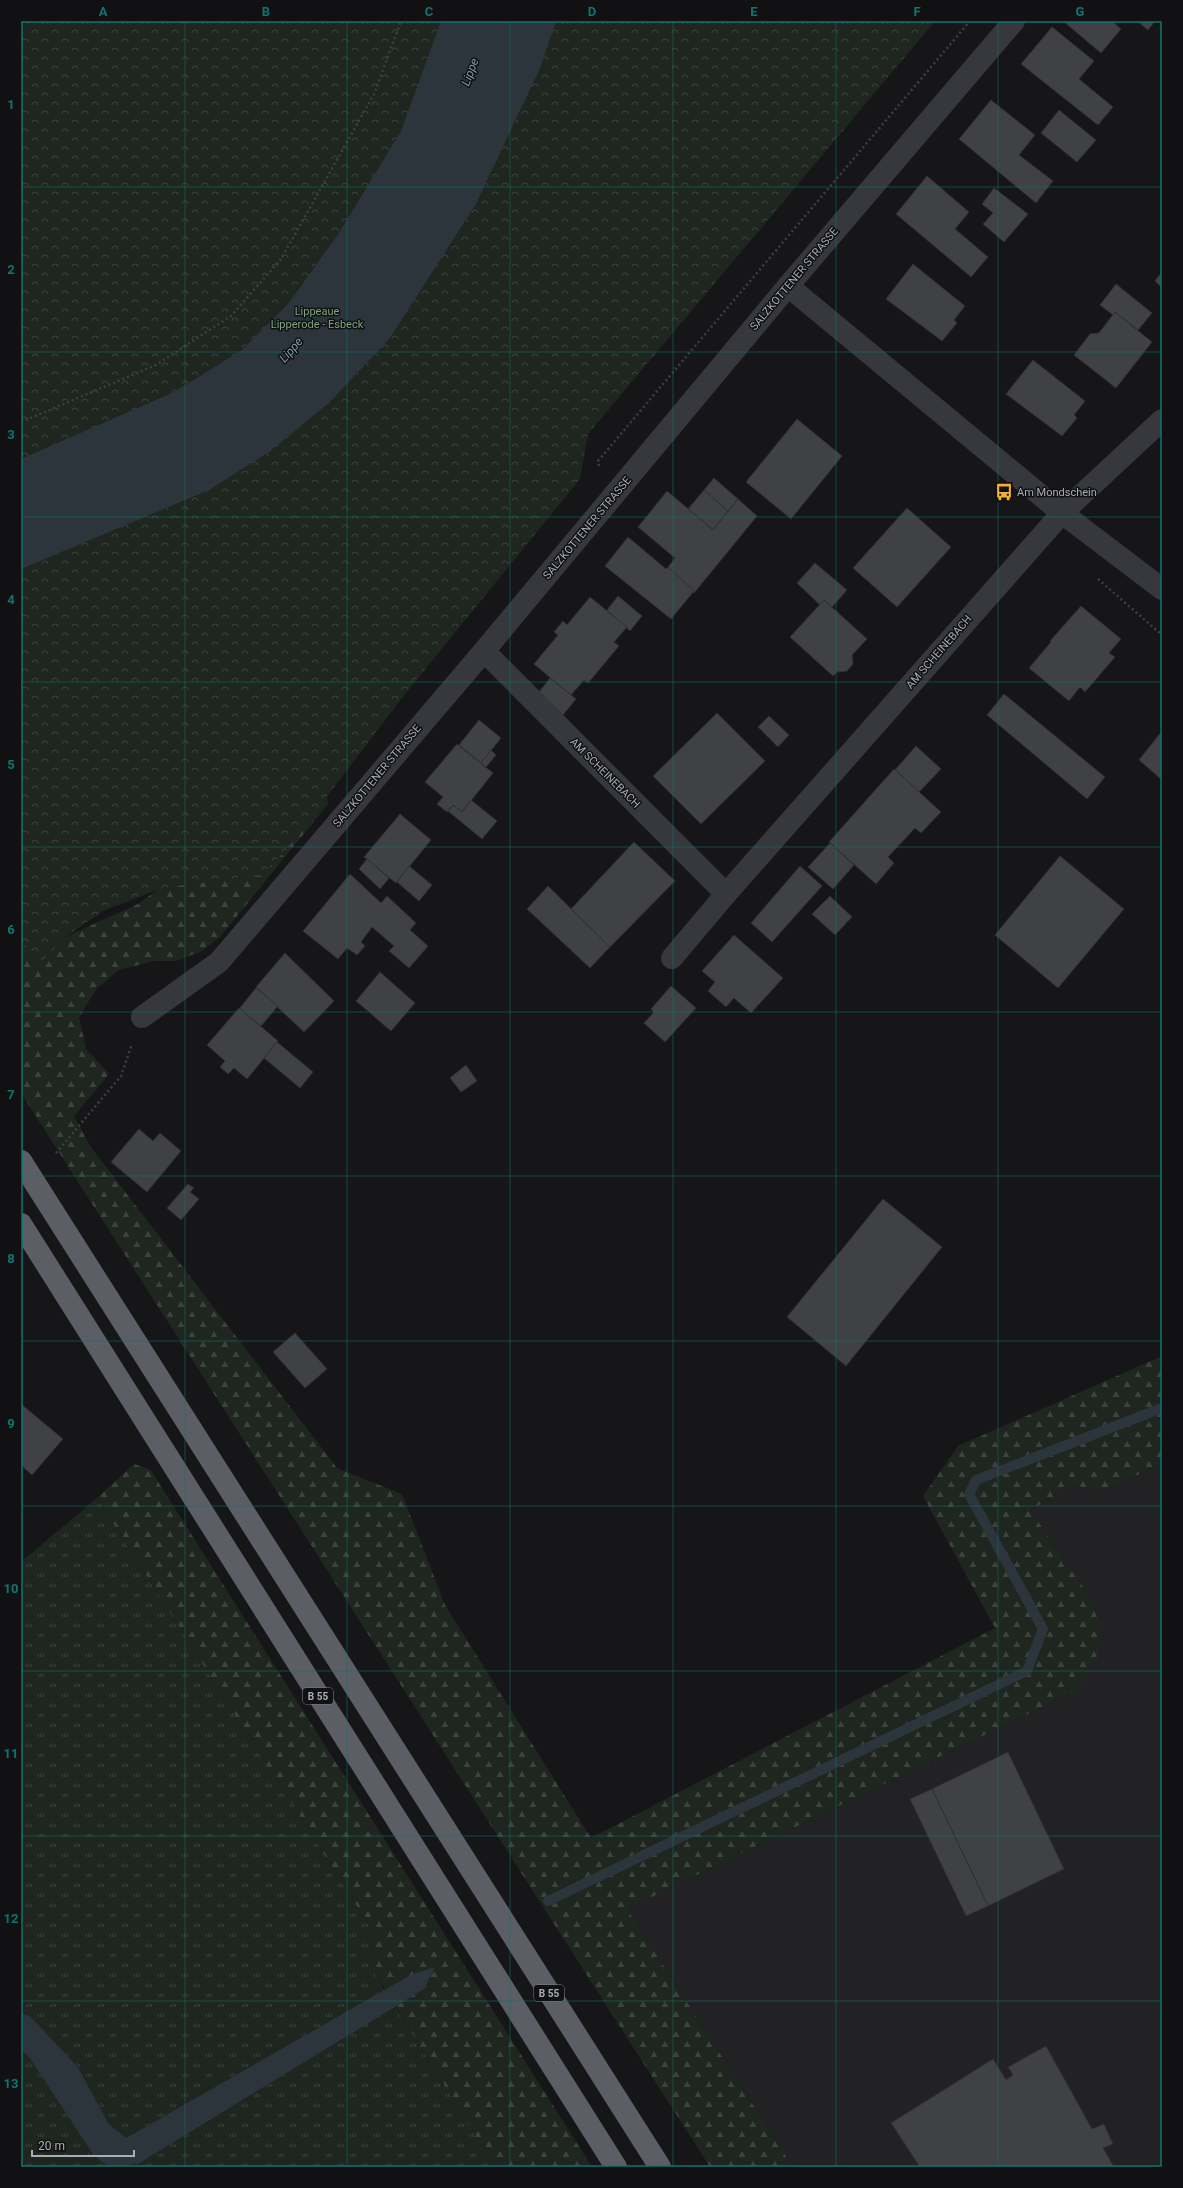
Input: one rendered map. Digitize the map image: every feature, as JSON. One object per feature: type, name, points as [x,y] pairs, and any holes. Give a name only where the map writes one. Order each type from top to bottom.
[{"type":"highway","name":"B 55","points":[[21,1161],[660,2167]]},
{"type":"highway","name":"B 55","points":[[21,1224],[616,2167]]},
{"type":"street","name":"SALZKOTTENER STRASSE","points":[[142,1018],[219,962],[484,651],[788,286],[1014,21]]},
{"type":"street","points":[[788,286],[1062,513],[1162,589]]},
{"type":"street","name":"AM SCHEINEBACH","points":[[672,958],[726,894],[1062,513],[1162,420]]},
{"type":"street","name":"AM SCHEINEBACH","points":[[484,651],[726,894]]},
{"type":"path","points":[[21,422],[156,365],[231,316],[281,259],[374,94],[401,21]]},
{"type":"path","points":[[56,1153],[121,1076],[142,1018]]},
{"type":"shaded area","points":[[1162,1463],[1162,2167],[793,2167],[627,1909],[1075,1691],[1093,1601],[1030,1510],[1074,1485],[1102,1492]]},
{"type":"green space","name":"Lippeaue Lipperode - Esbeck","points":[[21,21],[935,21],[588,434],[580,479],[405,694],[286,850],[262,875],[162,888],[103,911],[65,937],[38,966],[21,940]]},
{"type":"green space","points":[[306,782],[326,787],[328,804],[220,937],[202,951],[176,961],[154,961],[119,970],[97,988],[79,1017],[86,1049],[109,1074],[74,1116],[90,1146],[337,1468],[402,1494],[445,1605],[591,1838],[995,1628],[923,1496],[958,1446],[1162,1356],[1162,1463],[1102,1492],[1074,1485],[1030,1510],[1093,1601],[1101,1634],[1095,1665],[1075,1691],[627,1909],[793,2167],[710,2167],[21,1093],[21,928],[52,943],[138,904]]},
{"type":"green space","points":[[134,1464],[150,1469],[592,2167],[495,2167],[376,1975],[369,1925],[97,1498]]},
{"type":"green space","points":[[97,1498],[369,1925],[376,1975],[384,1990],[126,2138],[108,2123],[78,2067],[30,2016],[21,2013],[21,1562]]},
{"type":"green space","points":[[395,2006],[495,2167],[117,2167],[138,2164]]},
{"type":"green space","points":[[21,2050],[29,2057],[94,2156],[109,2167],[21,2167]]},
{"type":"water","name":"Lippe","points":[[441,21],[556,21],[541,66],[476,204],[390,338],[329,403],[269,452],[209,490],[21,569],[21,459],[174,392],[242,350],[288,304],[339,233],[401,131]]},
{"type":"water","points":[[435,1967],[424,1989],[138,2164],[109,2167],[94,2156],[29,2057],[21,2050],[21,2013],[30,2016],[78,2067],[108,2123],[126,2138],[384,1990],[413,1974]]},
{"type":"building","points":[[1063,21],[1112,21],[1121,29],[1101,53]]},
{"type":"building","points":[[1137,21],[1155,21],[1148,30]]},
{"type":"building","points":[[1052,27],[1094,61],[1079,79],[1113,107],[1098,125],[1021,64]]},
{"type":"building","points":[[991,100],[1035,135],[1019,155],[1053,181],[1036,203],[959,139]]},
{"type":"building","points":[[1059,110],[1096,140],[1077,162],[1041,133]]},
{"type":"building","points":[[927,176],[969,212],[955,229],[988,257],[971,277],[896,214]]},
{"type":"building","points":[[994,188],[1028,214],[1004,242],[983,224],[993,213],[982,204]]},
{"type":"building","points":[[913,264],[965,306],[954,320],[957,323],[942,341],[886,299]]},
{"type":"building","points":[[1162,272],[1162,288],[1155,281]]},
{"type":"building","points":[[1116,284],[1152,313],[1138,330],[1115,312],[1113,315],[1100,305]]},
{"type":"building","points":[[1115,312],[1152,342],[1116,388],[1074,355],[1090,334],[1099,333]]},
{"type":"building","points":[[1033,360],[1085,401],[1074,415],[1077,418],[1062,436],[1006,394]]},
{"type":"building","points":[[797,419],[842,456],[791,519],[746,482]]},
{"type":"building","points":[[714,478],[738,499],[728,511],[704,490]]},
{"type":"building","points":[[704,490],[728,511],[713,530],[688,509]]},
{"type":"building","points":[[667,491],[713,530],[738,499],[757,516],[694,593],[668,567],[675,558],[638,527]]},
{"type":"building","points":[[907,508],[951,547],[897,607],[853,568]]},
{"type":"building","points":[[628,537],[666,569],[668,567],[694,591],[671,619],[605,566]]},
{"type":"building","points":[[815,563],[847,590],[832,607],[824,600],[820,605],[797,583]]},
{"type":"building","points":[[618,596],[642,616],[630,631],[607,610]]},
{"type":"building","points":[[590,597],[627,627],[614,642],[619,646],[588,683],[584,680],[571,695],[534,664],[558,635],[554,632],[563,621],[567,625]]},
{"type":"building","points":[[824,600],[867,639],[852,655],[853,664],[847,671],[837,672],[833,676],[790,637]]},
{"type":"building","points":[[1081,606],[1121,639],[1109,653],[1115,657],[1085,692],[1080,687],[1069,701],[1029,668],[1051,642],[1050,641]]},
{"type":"building","points":[[550,678],[576,699],[563,715],[539,692]]},
{"type":"building","points":[[1004,694],[1105,777],[1087,799],[987,715]]},
{"type":"building","points":[[717,713],[765,761],[701,824],[653,776]]},
{"type":"building","points":[[769,716],[789,735],[778,747],[758,727]]},
{"type":"building","points":[[479,720],[501,738],[481,763],[459,745]]},
{"type":"building","points":[[1162,731],[1162,780],[1139,760]]},
{"type":"building","points":[[457,744],[493,773],[462,812],[453,805],[447,812],[437,804],[443,797],[425,782]]},
{"type":"building","points":[[916,746],[941,769],[919,792],[895,770]]},
{"type":"building","points":[[491,750],[496,755],[486,767],[481,763]]},
{"type":"building","points":[[894,769],[941,812],[921,833],[915,828],[888,857],[894,863],[876,884],[829,842]]},
{"type":"building","points":[[471,800],[497,821],[482,839],[448,811],[453,805],[462,812]]},
{"type":"building","points":[[400,814],[431,840],[396,883],[364,857]]},
{"type":"building","points":[[634,842],[675,881],[610,947],[571,909]]},
{"type":"building","points":[[830,843],[854,865],[833,889],[808,867]]},
{"type":"building","points":[[1060,856],[1124,909],[1058,988],[995,935]]},
{"type":"building","points":[[367,859],[389,878],[380,889],[359,869]]},
{"type":"building","points":[[409,866],[432,885],[419,901],[397,882]]},
{"type":"building","points":[[800,866],[822,886],[772,942],[751,923]]},
{"type":"building","points":[[350,874],[381,903],[387,896],[416,923],[410,930],[428,946],[409,968],[389,951],[394,946],[372,927],[361,942],[365,946],[357,955],[347,948],[338,959],[303,931]]},
{"type":"building","points":[[548,886],[610,947],[590,968],[527,909]]},
{"type":"building","points":[[830,896],[852,917],[835,935],[812,914]]},
{"type":"building","points":[[734,935],[783,978],[751,1013],[734,998],[726,1007],[708,991],[715,982],[702,971]]},
{"type":"building","points":[[285,953],[334,1001],[304,1032],[256,987]]},
{"type":"building","points":[[380,972],[415,1003],[391,1031],[356,1001]]},
{"type":"building","points":[[671,986],[696,1008],[665,1042],[644,1023],[654,1012],[651,1009]]},
{"type":"building","points":[[256,988],[278,1006],[261,1026],[239,1009]]},
{"type":"building","points":[[239,1008],[278,1041],[247,1079],[234,1068],[228,1074],[220,1067],[225,1061],[207,1045]]},
{"type":"building","points":[[277,1042],[313,1072],[300,1088],[264,1058]]},
{"type":"building","points":[[466,1065],[477,1081],[461,1092],[450,1078]]},
{"type":"building","points":[[139,1129],[153,1141],[160,1133],[181,1151],[147,1192],[111,1162]]},
{"type":"building","points":[[188,1184],[194,1188],[190,1192],[199,1199],[181,1220],[167,1208]]},
{"type":"building","points":[[883,1199],[942,1247],[846,1366],[787,1317]]},
{"type":"building","points":[[295,1333],[327,1369],[305,1388],[273,1352]]},
{"type":"building","points":[[21,1404],[63,1439],[32,1475],[21,1465]]},
{"type":"building","points":[[1008,1752],[1064,1869],[988,1906],[932,1789]]},
{"type":"building","points":[[932,1789],[988,1906],[966,1916],[910,1799]]},
{"type":"building","points":[[1046,2046],[1092,2129],[1104,2124],[1113,2144],[1103,2148],[1114,2167],[920,2167],[891,2123],[993,2059],[1006,2080],[1013,2075],[1008,2067]]},
{"type":"waterway","points":[[548,1901],[1027,1671],[1043,1629],[969,1494],[976,1480],[1162,1408]]},
{"type":"place","name":"Am Mondschein","points":[[1004,492]]}]
